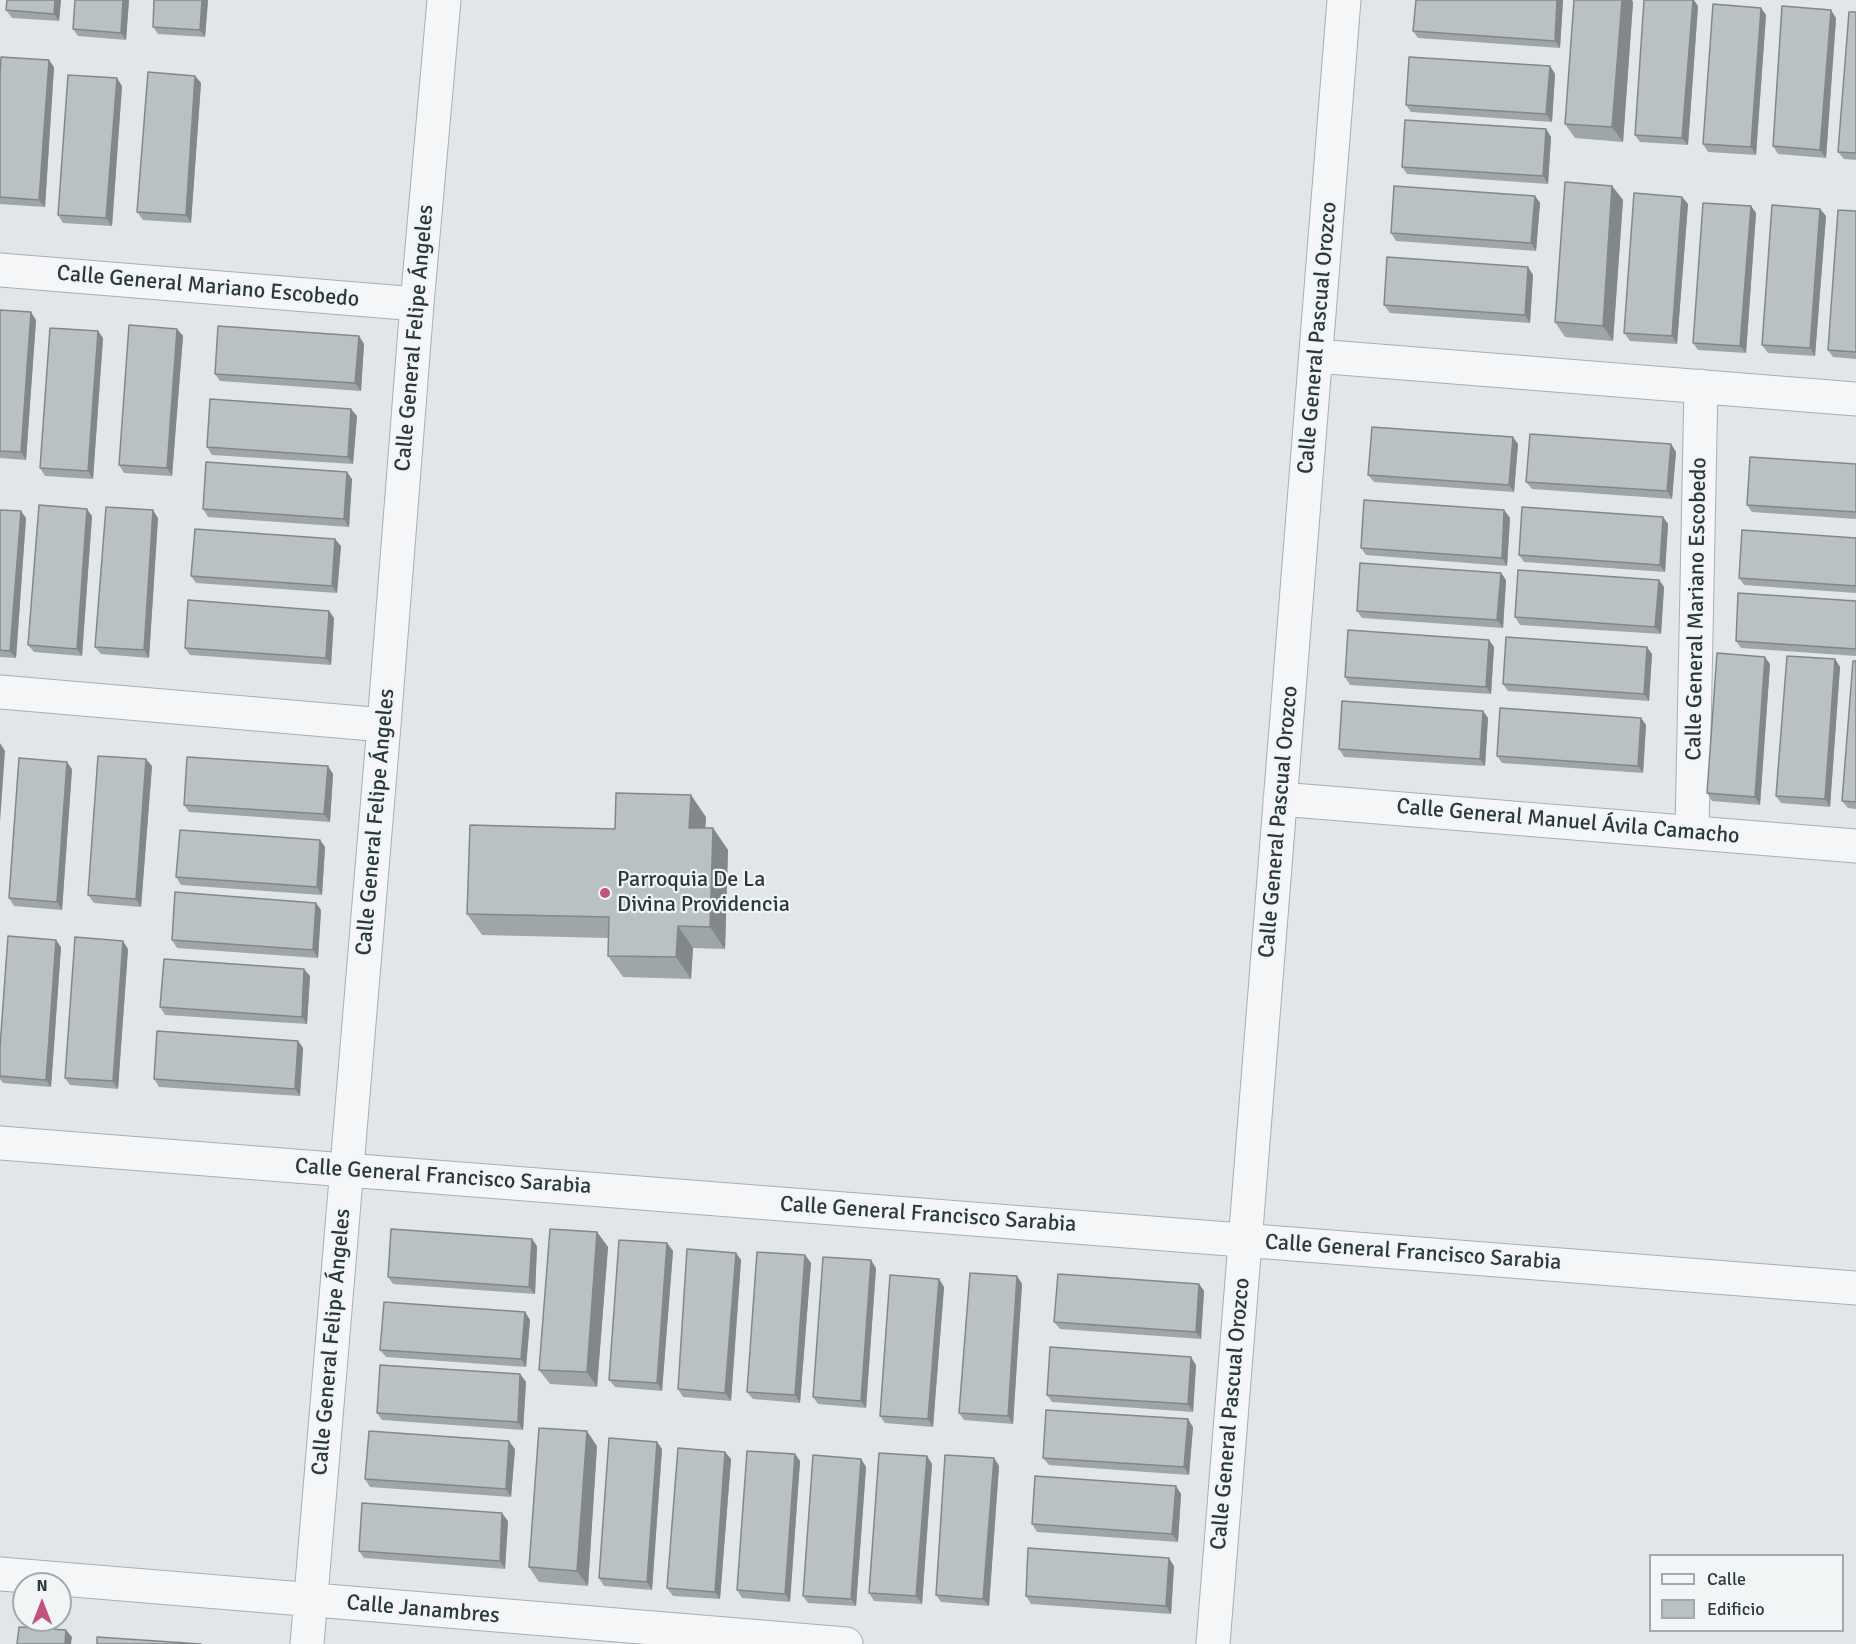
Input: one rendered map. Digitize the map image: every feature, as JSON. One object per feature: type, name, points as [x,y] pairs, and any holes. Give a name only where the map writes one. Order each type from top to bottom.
[{"type":"street","name":"Calle General Felipe Ángeles","points":[[307,1644],[444,0]]},
{"type":"street","name":"Calle General Pascual Orozco","points":[[1213,1644],[1344,0]]},
{"type":"street","name":"Calle General Mariano Escobedo","points":[[0,270],[417,304]]},
{"type":"street","points":[[1316,356],[1856,399]]},
{"type":"street","name":"Calle General Mariano Escobedo","points":[[1692,832],[1701,386]]},
{"type":"street","points":[[0,692],[384,725]]},
{"type":"street","name":"Calle General Manuel Ávila Camacho","points":[[1281,799],[1856,846]]},
{"type":"street","name":"Calle General Francisco Sarabia","points":[[0,1143],[1856,1288]]},
{"type":"street","name":"Calle Janambres","points":[[0,1574],[846,1644]]},
{"type":"building","points":[[7,0],[55,0],[54,14],[6,10]]},
{"type":"building","points":[[75,0],[123,0],[121,33],[73,29]]},
{"type":"building","points":[[154,0],[202,0],[200,30],[153,27]]},
{"type":"building","points":[[1416,0],[1557,0],[1555,41],[1413,31]]},
{"type":"building","points":[[1574,0],[1622,0],[1612,127],[1565,124]]},
{"type":"building","points":[[1644,0],[1693,0],[1682,138],[1635,135]]},
{"type":"building","points":[[1713,4],[1761,8],[1751,147],[1703,144]]},
{"type":"building","points":[[1782,6],[1831,10],[1820,150],[1773,146]]},
{"type":"building","points":[[1849,12],[1856,12],[1856,153],[1838,152]]},
{"type":"building","points":[[1,57],[49,60],[39,200],[0,197]]},
{"type":"building","points":[[1409,57],[1550,66],[1546,114],[1406,105]]},
{"type":"building","points":[[148,72],[195,76],[186,215],[137,212]]},
{"type":"building","points":[[68,75],[117,78],[106,218],[58,215]]},
{"type":"building","points":[[1405,120],[1546,129],[1543,176],[1402,167]]},
{"type":"building","points":[[1565,182],[1612,186],[1603,326],[1555,322]]},
{"type":"building","points":[[1394,186],[1535,196],[1531,243],[1391,233]]},
{"type":"building","points":[[1634,193],[1682,197],[1672,336],[1624,333]]},
{"type":"building","points":[[1703,203],[1751,206],[1740,346],[1693,343]]},
{"type":"building","points":[[1772,205],[1820,209],[1810,348],[1762,345]]},
{"type":"building","points":[[1838,210],[1856,211],[1856,352],[1828,350]]},
{"type":"building","points":[[1387,257],[1528,267],[1525,315],[1384,305]]},
{"type":"building","points":[[0,310],[31,312],[21,452],[0,451]]},
{"type":"building","points":[[129,325],[177,329],[167,468],[119,465]]},
{"type":"building","points":[[218,326],[359,336],[355,383],[215,374]]},
{"type":"building","points":[[50,328],[98,331],[88,471],[40,468]]},
{"type":"building","points":[[210,399],[351,409],[348,457],[207,447]]},
{"type":"building","points":[[1372,427],[1513,437],[1509,485],[1368,475]]},
{"type":"building","points":[[1530,434],[1671,444],[1667,491],[1526,482]]},
{"type":"building","points":[[1750,457],[1856,464],[1856,512],[1747,505]]},
{"type":"building","points":[[206,462],[347,472],[344,519],[203,509]]},
{"type":"building","points":[[1364,500],[1504,510],[1502,558],[1361,548]]},
{"type":"building","points":[[39,505],[87,509],[77,649],[28,645]]},
{"type":"building","points":[[106,507],[153,510],[144,650],[95,647]]},
{"type":"building","points":[[1522,507],[1663,517],[1660,565],[1519,555]]},
{"type":"building","points":[[0,510],[21,511],[10,651],[0,650]]},
{"type":"building","points":[[195,529],[335,539],[332,586],[191,576]]},
{"type":"building","points":[[1742,530],[1856,538],[1856,586],[1739,578]]},
{"type":"building","points":[[1360,563],[1501,573],[1497,620],[1357,611]]},
{"type":"building","points":[[1518,570],[1659,580],[1655,627],[1515,617]]},
{"type":"building","points":[[1738,593],[1856,601],[1856,649],[1736,641]]},
{"type":"building","points":[[188,600],[329,611],[326,658],[185,648]]},
{"type":"building","points":[[1348,630],[1489,640],[1486,687],[1345,677]]},
{"type":"building","points":[[1506,637],[1647,647],[1644,694],[1503,684]]},
{"type":"building","points":[[1717,653],[1765,657],[1755,797],[1707,793]]},
{"type":"building","points":[[1787,656],[1835,659],[1825,799],[1776,796]]},
{"type":"building","points":[[1853,661],[1856,661],[1856,802],[1842,801]]},
{"type":"building","points":[[1342,701],[1483,711],[1480,759],[1339,749]]},
{"type":"building","points":[[1500,708],[1641,718],[1638,766],[1497,756]]},
{"type":"building","points":[[98,756],[146,759],[136,899],[88,895]]},
{"type":"building","points":[[187,757],[328,766],[324,814],[184,805]]},
{"type":"building","points":[[19,758],[67,762],[57,902],[9,898]]},
{"type":"building","name":"Parroquia De La Divina Providencia","points":[[616,793],[691,795],[689,828],[713,828],[710,927],[678,926],[676,957],[608,956],[609,917],[467,914],[470,825],[615,829]]},
{"type":"building","points":[[180,830],[320,840],[317,887],[176,877]]},
{"type":"building","points":[[175,892],[316,903],[313,950],[172,940]]},
{"type":"building","points":[[8,936],[56,940],[46,1080],[0,1076]]},
{"type":"building","points":[[75,937],[123,941],[113,1081],[65,1078]]},
{"type":"building","points":[[164,959],[304,969],[302,1017],[160,1007]]},
{"type":"building","points":[[157,1031],[298,1041],[295,1089],[154,1079]]},
{"type":"building","points":[[391,1229],[532,1239],[529,1287],[388,1277]]},
{"type":"building","points":[[550,1229],[597,1232],[587,1372],[539,1370]]},
{"type":"building","points":[[619,1240],[667,1243],[657,1383],[609,1380]]},
{"type":"building","points":[[687,1249],[736,1253],[725,1393],[678,1389]]},
{"type":"building","points":[[757,1252],[805,1255],[795,1395],[747,1392]]},
{"type":"building","points":[[823,1257],[871,1260],[861,1401],[813,1397]]},
{"type":"building","points":[[970,1273],[1017,1276],[1008,1416],[959,1413]]},
{"type":"building","points":[[1058,1274],[1199,1284],[1196,1332],[1054,1322]]},
{"type":"building","points":[[890,1275],[939,1279],[928,1419],[880,1416]]},
{"type":"building","points":[[384,1302],[525,1312],[521,1359],[380,1350]]},
{"type":"building","points":[[1050,1347],[1191,1357],[1188,1404],[1047,1395]]},
{"type":"building","points":[[380,1365],[520,1374],[518,1422],[377,1413]]},
{"type":"building","points":[[1046,1410],[1188,1419],[1184,1467],[1043,1458]]},
{"type":"building","points":[[539,1428],[587,1431],[577,1571],[529,1567]]},
{"type":"building","points":[[369,1431],[509,1441],[506,1489],[365,1479]]},
{"type":"building","points":[[609,1438],[657,1442],[647,1582],[599,1578]]},
{"type":"building","points":[[678,1448],[725,1452],[715,1592],[667,1588]]},
{"type":"building","points":[[747,1451],[795,1454],[785,1594],[737,1590]]},
{"type":"building","points":[[879,1453],[927,1456],[916,1596],[869,1593]]},
{"type":"building","points":[[813,1455],[861,1459],[851,1599],[803,1596]]},
{"type":"building","points":[[945,1455],[994,1458],[983,1599],[936,1595]]},
{"type":"building","points":[[1035,1476],[1176,1486],[1172,1534],[1032,1524]]},
{"type":"building","points":[[362,1503],[502,1513],[500,1561],[359,1551]]},
{"type":"building","points":[[1028,1548],[1169,1558],[1166,1606],[1026,1596]]},
{"type":"building","points":[[18,1632],[66,1632],[65,1644],[17,1644]]},
{"type":"building","points":[[97,1637],[201,1644],[97,1644]]},
{"type":"place","name":"Parroquia De La Divina Providencia","points":[[605,893]]}]
